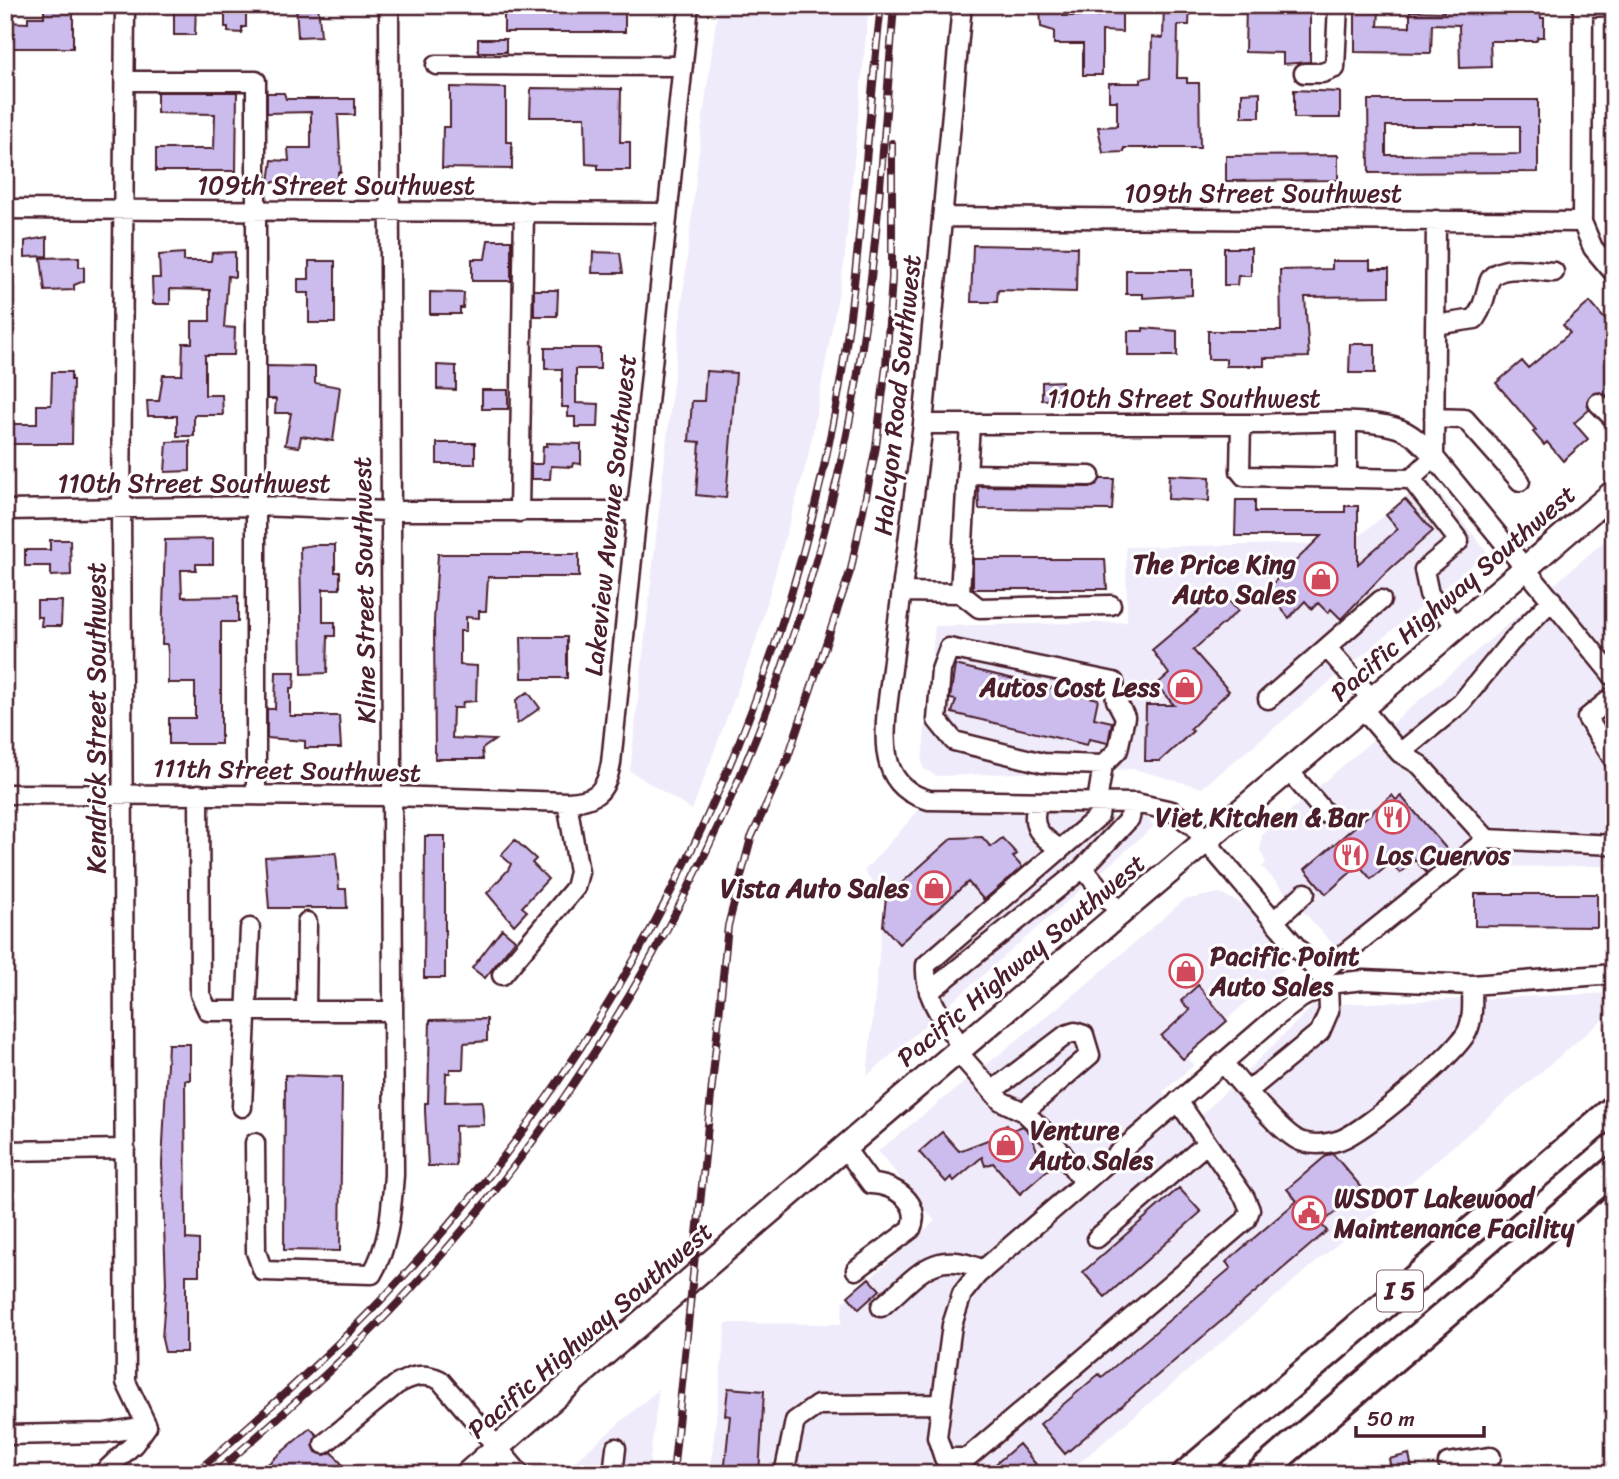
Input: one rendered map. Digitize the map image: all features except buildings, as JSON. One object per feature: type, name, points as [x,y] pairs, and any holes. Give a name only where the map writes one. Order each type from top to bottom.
[{"type":"highway","name":"I 5","points":[[1186,1474],[1614,1109]]},
{"type":"highway","name":"I 5","points":[[1259,1474],[1614,1170]]},
{"type":"main road","name":"Pacific Highway Southwest","points":[[467,1474],[959,1048],[1206,842],[1614,492]]},
{"type":"street","name":"Kendrick Street Southwest","points":[[125,5],[121,510],[127,1382],[147,1426]]},
{"type":"street","name":"Kline Street Southwest","points":[[255,1143],[256,1252],[263,1270],[372,1274],[381,1258],[387,1238],[394,1175],[388,511],[389,5]]},
{"type":"street","name":"Lakeview Avenue Southwest","points":[[567,802],[588,801],[605,786],[609,775],[689,5]]},
{"type":"street","name":"Halcyon Road Southwest","points":[[962,5],[923,424],[884,739],[888,767],[902,785],[929,800],[1038,802]]},
{"type":"street","points":[[1304,73],[1322,73],[1335,68],[1338,5]]},
{"type":"street","points":[[1614,6],[1583,6],[1583,222],[1594,248],[1614,273]]},
{"type":"street","points":[[436,65],[683,65]]},
{"type":"street","points":[[125,81],[256,81],[256,795]]},
{"type":"street","name":"109th Street Southwest","points":[[5,209],[667,213]]},
{"type":"street","points":[[519,512],[524,211]]},
{"type":"street","name":"109th Street Southwest","points":[[942,217],[1583,222]]},
{"type":"street","points":[[1241,424],[1240,471],[1244,476],[1411,480],[1434,457],[1436,220]]},
{"type":"street","points":[[1435,325],[1475,319],[1487,301],[1490,280],[1495,274],[1505,270],[1554,272]]},
{"type":"street","points":[[1598,403],[1614,419]]},
{"type":"street","points":[[1434,418],[1465,419],[1520,481]]},
{"type":"street","points":[[1347,423],[1347,477]]},
{"type":"street","name":"110th Street Southwest","points":[[923,424],[1347,423],[1400,429],[1414,437],[1434,457],[1614,677]]},
{"type":"street","points":[[960,593],[970,424]]},
{"type":"street","points":[[967,474],[1090,476]]},
{"type":"street","points":[[1411,480],[1459,541],[1424,570],[1429,594],[1457,627]]},
{"type":"street","points":[[1442,519],[1468,499]]},
{"type":"street","name":"110th Street Southwest","points":[[5,510],[258,506],[388,511],[636,511]]},
{"type":"street","points":[[902,592],[960,593],[979,608],[1111,605]]},
{"type":"street","points":[[1268,699],[1381,600]]},
{"type":"street","points":[[1400,753],[1461,703],[1510,643],[1552,600]]},
{"type":"street","points":[[1084,1183],[1050,1137],[1024,1112],[1002,1101],[959,1048],[925,985],[926,965],[1099,816],[1103,765],[1118,750],[1125,717],[1116,700],[1114,681],[949,648],[941,670],[937,720],[954,741],[1043,763],[1103,765]]},
{"type":"street","points":[[1327,648],[1400,753],[1420,765],[1487,839]]},
{"type":"street","points":[[1614,696],[1587,718],[1614,760]]},
{"type":"street","points":[[1289,771],[1326,814]]},
{"type":"street","name":"111th Street Southwest","points":[[5,794],[392,796],[567,802]]},
{"type":"street","points":[[199,794],[200,994],[208,1012],[393,1012]]},
{"type":"street","points":[[502,975],[575,888],[579,872],[567,802]]},
{"type":"street","points":[[1060,849],[1040,836],[1034,815],[1038,802],[1132,803],[1172,811],[1193,827],[1324,979],[1329,1011],[1320,1032],[1248,1091]]},
{"type":"street","points":[[929,992],[1083,868],[1130,818],[1132,803]]},
{"type":"street","points":[[1178,1101],[1245,1198],[1250,1210],[1246,1220],[967,1458],[944,1458],[937,1437],[956,1309],[967,1285],[983,1270],[1178,1101],[1487,839],[1614,845]]},
{"type":"street","points":[[1083,868],[1121,913]]},
{"type":"street","points":[[1274,921],[1305,893]]},
{"type":"street","points":[[306,1012],[307,922]]},
{"type":"street","points":[[242,1107],[250,928]]},
{"type":"street","points":[[1324,979],[1472,985],[1614,974]]},
{"type":"street","points":[[1223,1063],[1291,1138],[1317,1144],[1342,1139],[1380,1114],[1454,1050],[1467,1032],[1472,1018],[1472,985]]},
{"type":"street","points":[[992,1091],[1066,1035],[1075,1032],[1084,1035],[1090,1055],[1024,1112]]},
{"type":"street","points":[[1097,1238],[1207,1143]]},
{"type":"street","points":[[844,1147],[871,1184],[886,1184],[897,1189],[915,1211],[916,1219],[911,1228],[856,1270]]},
{"type":"street","points":[[5,1151],[125,1149]]},
{"type":"street","points":[[881,1307],[932,1265],[958,1260],[983,1270]]},
{"type":"street","points":[[324,1444],[396,1385],[421,1375],[440,1380],[520,1474]]},
{"type":"street","points":[[784,1474],[794,1421],[818,1405],[941,1404]]},
{"type":"street","points":[[5,1435],[105,1433],[147,1426]]},
{"type":"street","points":[[102,1474],[134,1444],[147,1426]]},
{"type":"street","points":[[613,1474],[617,1448]]},
{"type":"street","points":[[1448,1463],[1492,1457]]},
{"type":"shaded area","points":[[718,5],[869,5],[844,264],[808,457],[756,641],[692,810],[630,771],[701,132]]},
{"type":"shaded area","points":[[1428,479],[1487,552],[1202,788],[1134,769],[936,776],[924,769],[922,761],[935,626],[1127,622],[1126,547],[1351,543]]},
{"type":"shaded area","points":[[1614,533],[1614,866],[1461,867],[1343,955],[1262,867],[1266,863],[1260,850],[1262,835]]},
{"type":"shaded area","points":[[919,810],[1147,817],[1154,826],[867,1076],[885,895],[864,871]]},
{"type":"shaded area","points":[[1219,893],[1249,907],[1296,959],[1185,1056],[1194,1065],[1163,1092],[1191,1125],[1314,1005],[1614,993],[1614,1010],[1066,1474],[710,1474],[726,1323],[841,1324],[843,1302],[935,1221],[878,1151],[1081,989],[1184,900]]},
{"type":"shaded area","points":[[659,1389],[648,1474],[560,1474]]},
{"type":"railway","points":[[194,1474],[339,1342],[385,1296],[467,1203],[542,1104],[610,1000],[671,891],[724,779],[769,662],[805,544],[833,423],[856,267],[881,5]]},
{"type":"railway","points":[[214,1474],[363,1338],[410,1290],[489,1198],[562,1101],[627,999],[685,894],[737,784],[781,672],[817,557],[846,439],[871,278],[894,5]]},
{"type":"railway","points":[[673,1474],[728,926],[751,838],[788,757],[851,569],[876,447],[886,366],[892,278],[892,143]]},
{"type":"place","name":"The Price King Auto Sales","points":[[1321,579]]},
{"type":"place","name":"Autos Cost Less","points":[[1185,687]]},
{"type":"place","name":"Viet Kitchen & Bar","points":[[1393,817]]},
{"type":"place","name":"Los Cuervos","points":[[1351,855]]},
{"type":"place","name":"Vista Auto Sales","points":[[934,888]]},
{"type":"place","name":"Pacific Point Auto Sales","points":[[1186,971]]},
{"type":"place","name":"Venture Auto Sales","points":[[1006,1145]]},
{"type":"place","name":"WSDOT Lakewood Maintenance Facility","points":[[1309,1213]]}]
